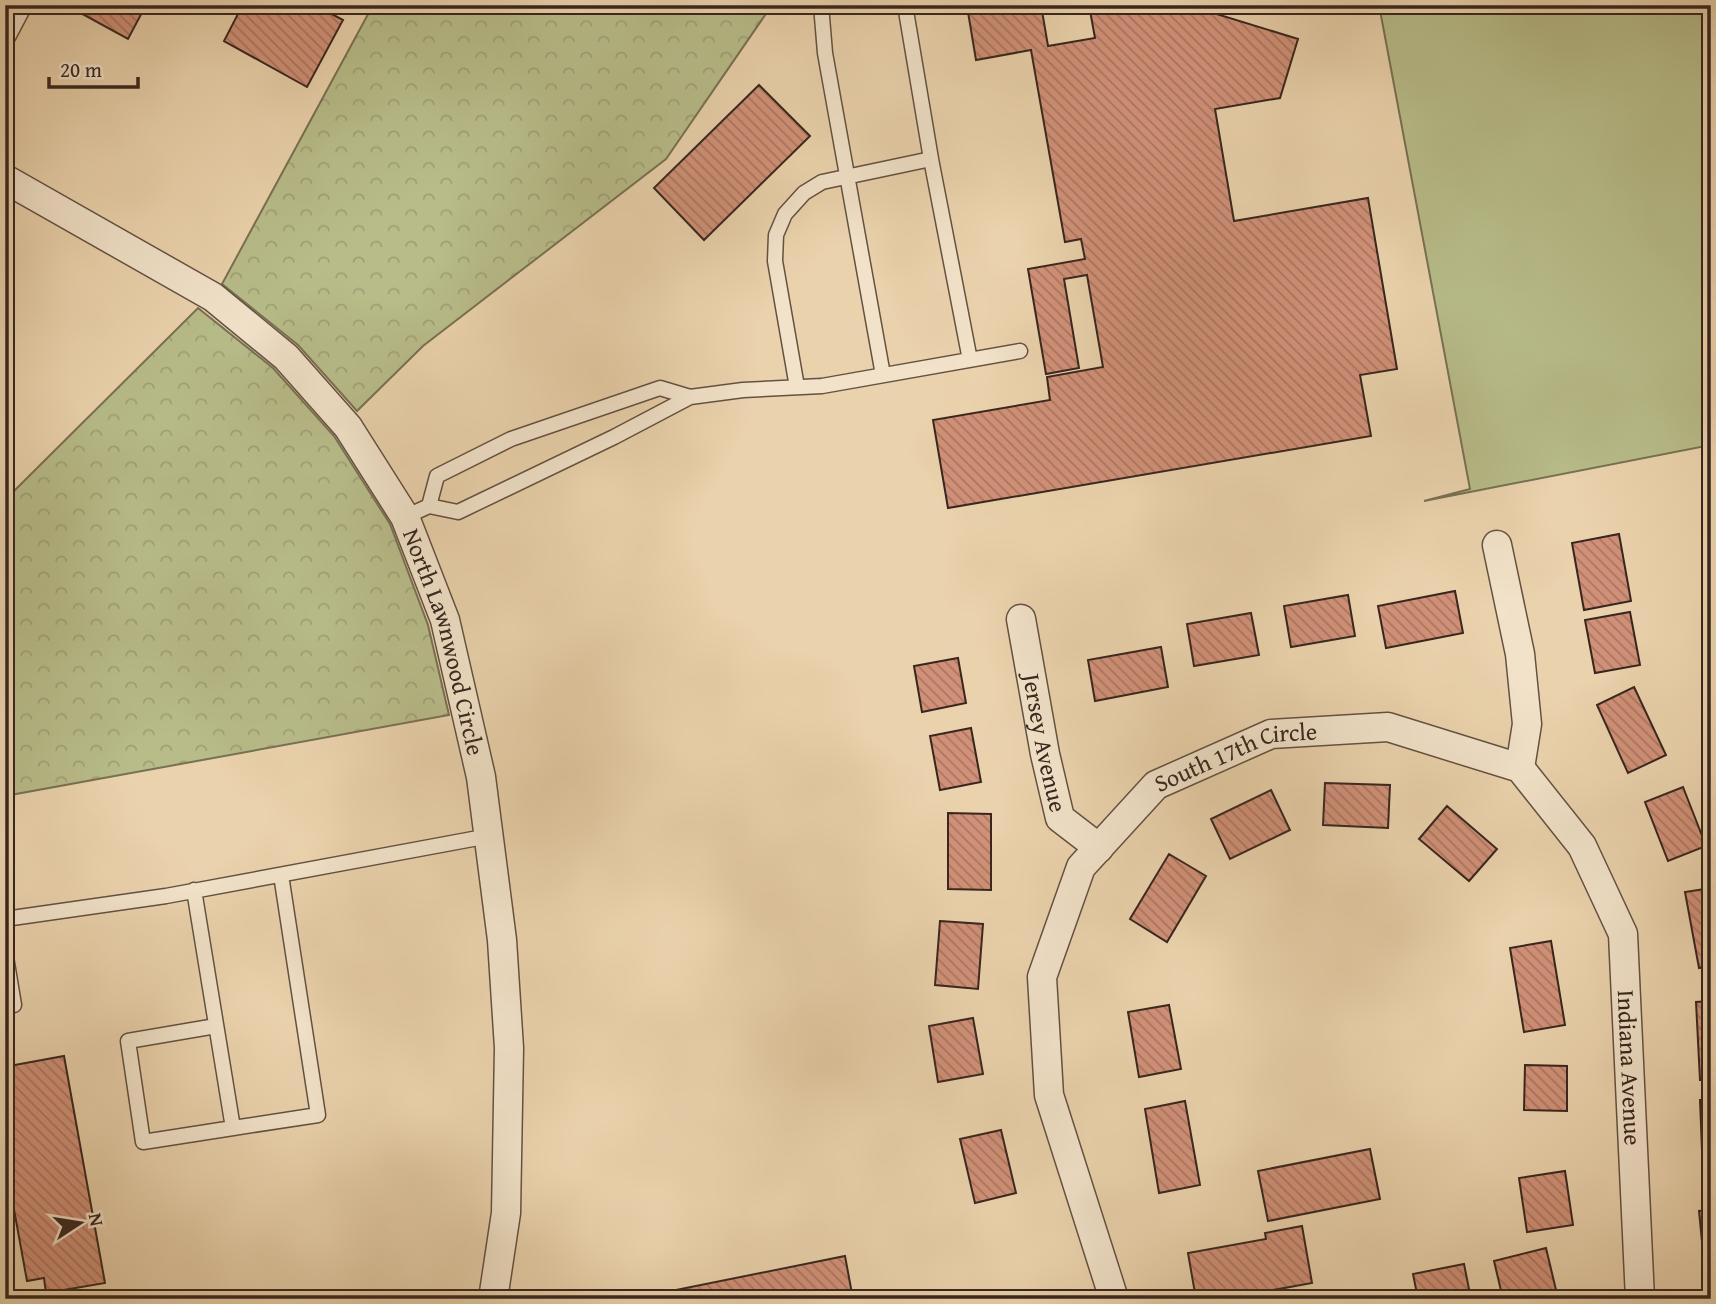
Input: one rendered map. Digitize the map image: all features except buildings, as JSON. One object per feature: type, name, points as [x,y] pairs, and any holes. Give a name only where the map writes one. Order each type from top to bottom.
[{"type":"street","name":"North Lawnwood Circle","points":[[5,178],[213,297],[286,357],[348,426],[417,512],[481,777],[502,940],[509,1048],[506,1213],[493,1299]]},
{"type":"street","points":[[1497,545],[1520,654],[1527,724],[1520,768]]},
{"type":"street","name":"Jersey Avenue","points":[[1021,619],[1045,754],[1060,818],[1099,848]]},
{"type":"street","name":"South 17th Circle","points":[[1114,1299],[1049,1095],[1042,977],[1081,867],[1156,785],[1271,734],[1388,727],[1520,768]]},
{"type":"street","name":"Indiana Avenue","points":[[1520,768],[1582,845],[1623,934],[1640,1299]]},
{"type":"lane","points":[[5,43],[25,5]]},
{"type":"lane","points":[[821,5],[825,53],[883,375]]},
{"type":"lane","points":[[905,5],[931,159],[970,360]]},
{"type":"lane","points":[[797,387],[775,261],[776,235],[785,214],[804,193],[821,183],[931,159]]},
{"type":"lane","points":[[690,397],[660,388],[511,439],[437,476],[417,512],[458,512],[690,397],[743,390],[822,386],[1020,351]]},
{"type":"lane","points":[[5,919],[194,890],[489,836]]},
{"type":"lane","points":[[216,1026],[128,1041],[143,1142],[318,1115],[281,875]]},
{"type":"lane","points":[[194,890],[233,1128]]},
{"type":"lane","points":[[5,951],[14,1005],[5,1007]]},
{"type":"green space","points":[[373,5],[772,5],[666,159],[423,346],[357,411],[298,345],[222,284]]},
{"type":"green space","points":[[1379,5],[1711,5],[1711,445],[1424,501],[1470,489]]},
{"type":"green space","points":[[198,308],[273,368],[334,436],[390,524],[428,625],[449,715],[5,796],[5,500]]}]
